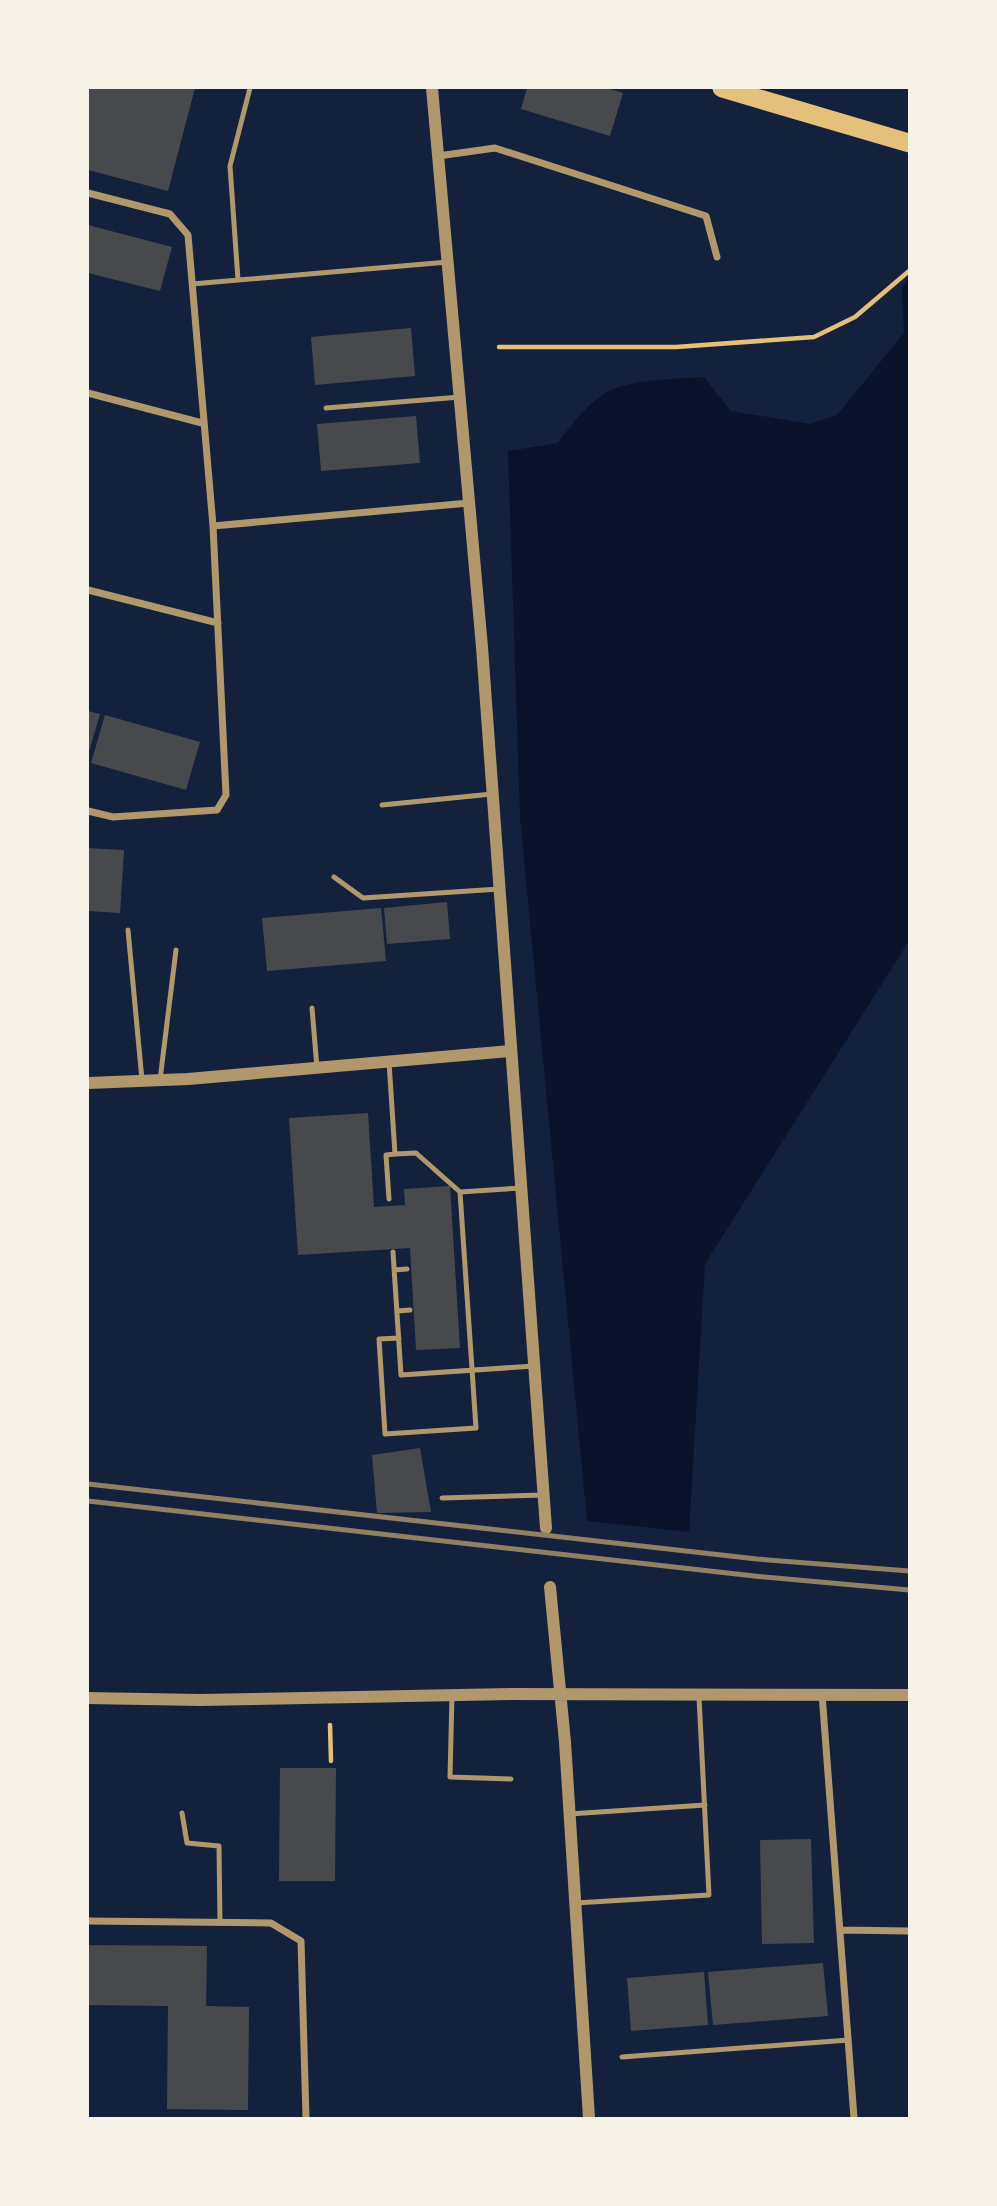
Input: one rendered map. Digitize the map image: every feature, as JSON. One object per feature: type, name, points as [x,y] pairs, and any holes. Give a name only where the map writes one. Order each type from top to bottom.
[{"type":"highway","points":[[722,88],[909,143]]},
{"type":"street","points":[[432,88],[469,503],[546,1528]]},
{"type":"street","points":[[438,156],[495,148],[706,216],[717,257]]},
{"type":"street","points":[[88,193],[170,214],[188,235],[202,424],[213,526],[226,795],[217,810],[113,817],[88,811]]},
{"type":"street","points":[[88,393],[202,424]]},
{"type":"street","points":[[213,526],[469,503]]},
{"type":"street","points":[[88,590],[218,623]]},
{"type":"street","points":[[88,1083],[160,1080],[511,1051]]},
{"type":"street","points":[[550,1587],[561,1696],[589,2119]]},
{"type":"street","points":[[88,1698],[200,1700],[699,1693],[909,1695]]},
{"type":"street","points":[[822,1694],[854,2119]]},
{"type":"street","points":[[88,1921],[271,1923],[301,1941],[306,2119]]},
{"type":"street","points":[[841,1930],[909,1931]]},
{"type":"lane","points":[[238,280],[230,166],[250,88]]},
{"type":"lane","points":[[192,284],[448,262]]},
{"type":"lane","points":[[326,408],[460,397]]},
{"type":"lane","points":[[382,805],[492,794]]},
{"type":"lane","points":[[334,877],[363,898],[499,889]]},
{"type":"lane","points":[[128,930],[142,1080]]},
{"type":"lane","points":[[160,1080],[176,950]]},
{"type":"lane","points":[[312,1008],[317,1068]]},
{"type":"lane","points":[[389,1062],[395,1154]]},
{"type":"lane","points":[[389,1199],[386,1155],[395,1154],[416,1153],[460,1192],[476,1428],[385,1434],[379,1339],[399,1338]]},
{"type":"lane","points":[[460,1192],[521,1188]]},
{"type":"lane","points":[[455,1227],[463,1227]]},
{"type":"lane","points":[[393,1252],[401,1375],[534,1366]]},
{"type":"lane","points":[[458,1266],[465,1266]]},
{"type":"lane","points":[[394,1270],[407,1269]]},
{"type":"lane","points":[[460,1306],[468,1306]]},
{"type":"lane","points":[[397,1311],[410,1310]]},
{"type":"lane","points":[[442,1498],[544,1495]]},
{"type":"lane","points":[[575,1903],[709,1895],[699,1693]]},
{"type":"lane","points":[[452,1695],[450,1777],[511,1779]]},
{"type":"lane","points":[[569,1814],[705,1805]]},
{"type":"lane","points":[[181,1813],[187,1843],[219,1846],[220,1923]]},
{"type":"lane","points":[[622,2057],[849,2040]]},
{"type":"path","points":[[499,347],[676,346],[814,337],[855,317],[909,271]]},
{"type":"path","points":[[330,1725],[331,1760]]},
{"type":"water","points":[[909,278],[909,941],[705,1264],[689,1532],[587,1521],[520,817],[508,451],[558,443],[584,411],[602,395],[623,386],[651,381],[704,377],[731,411],[810,424],[837,415],[904,333],[902,288]]},
{"type":"building","points":[[88,88],[195,88],[168,191],[88,170]]},
{"type":"building","points":[[527,88],[607,88],[623,93],[610,136],[521,109]]},
{"type":"building","points":[[88,225],[172,247],[160,291],[88,273]]},
{"type":"building","points":[[411,328],[415,376],[315,385],[311,337]]},
{"type":"building","points":[[416,416],[420,463],[321,471],[317,424]]},
{"type":"building","points":[[88,711],[100,714],[88,755]]},
{"type":"building","points":[[105,715],[200,742],[186,790],[91,763]]},
{"type":"building","points":[[88,848],[124,850],[120,913],[88,911]]},
{"type":"building","points":[[447,902],[450,939],[387,944],[384,908]]},
{"type":"building","points":[[381,908],[386,961],[267,971],[262,918]]},
{"type":"building","points":[[368,1113],[374,1207],[405,1205],[404,1189],[450,1186],[460,1348],[416,1350],[410,1248],[298,1255],[289,1118]]},
{"type":"building","points":[[420,1448],[431,1512],[377,1513],[372,1455]]},
{"type":"building","points":[[280,1768],[336,1768],[335,1881],[279,1881]]},
{"type":"building","points":[[811,1839],[814,1943],[762,1944],[760,1840]]},
{"type":"building","points":[[88,1945],[207,1946],[206,2006],[249,2007],[248,2110],[167,2109],[168,2006],[88,2005]]},
{"type":"building","points":[[823,1963],[828,2016],[713,2025],[708,1972]]},
{"type":"building","points":[[704,1972],[708,2025],[631,2031],[627,1978]]},
{"type":"railway","points":[[88,1484],[757,1559],[909,1571]]},
{"type":"railway","points":[[88,1501],[754,1576],[909,1590]]}]
